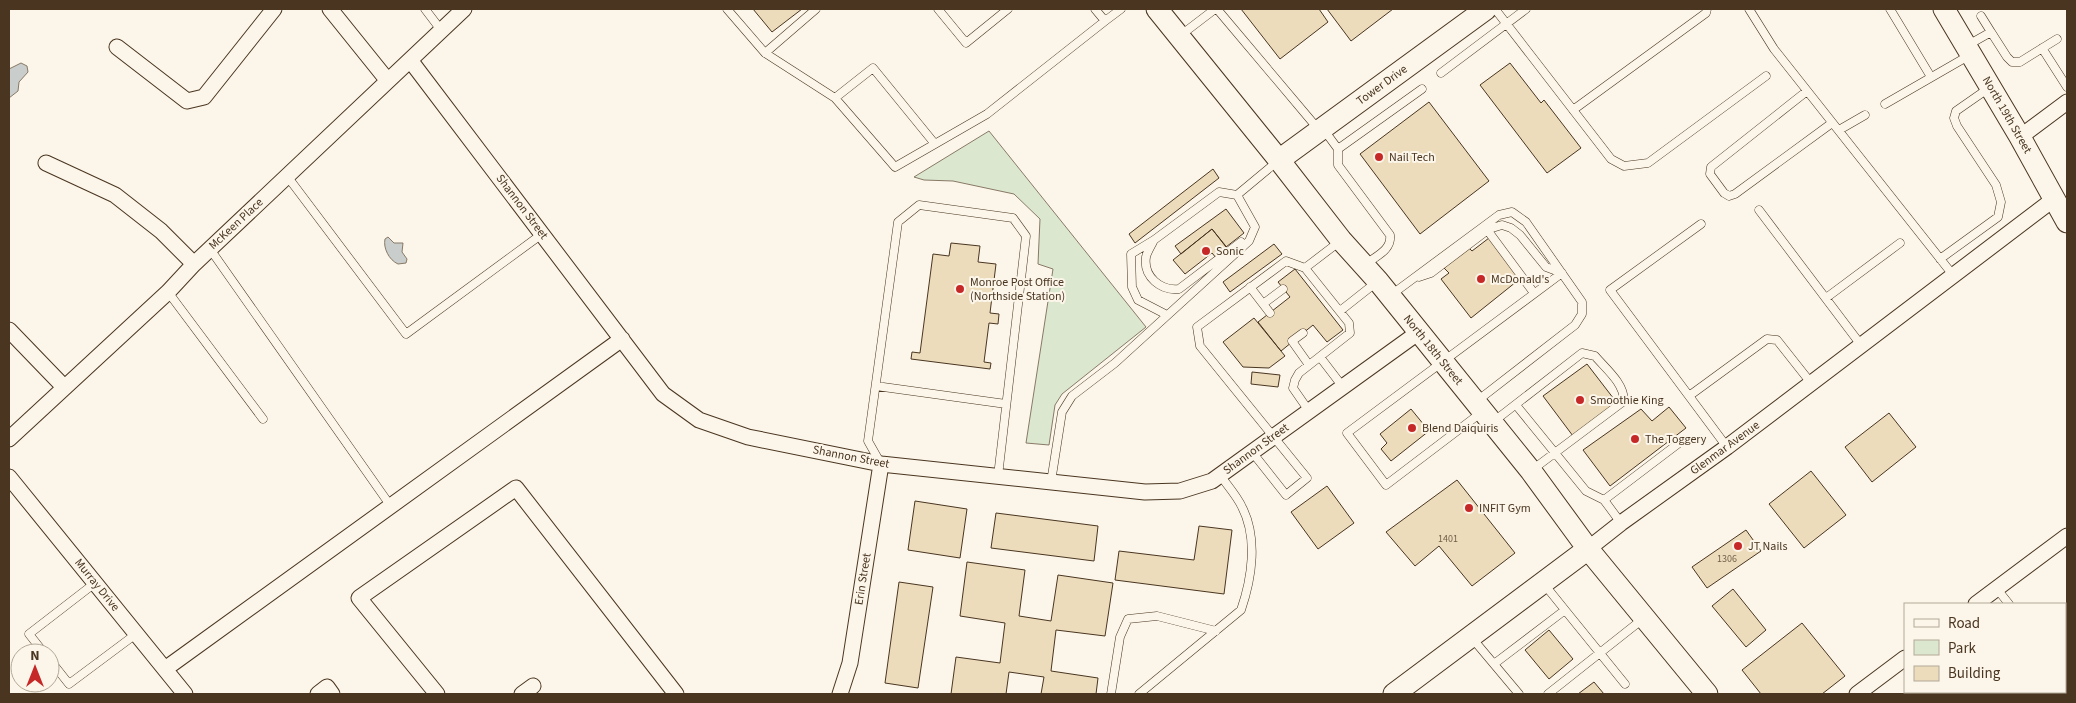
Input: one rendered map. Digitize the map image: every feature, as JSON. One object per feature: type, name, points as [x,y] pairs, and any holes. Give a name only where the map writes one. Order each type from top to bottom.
[{"type":"main road","name":"North 18th Street","points":[[1157,9],[1341,240],[1419,332],[1531,471],[1588,549],[1707,694]]},
{"type":"main road","name":"Tower Drive","points":[[1279,160],[1486,9]]},
{"type":"main road","name":"North 19th Street","points":[[1944,9],[2020,137],[2067,222]]},
{"type":"main road","name":"Glenmar Avenue","points":[[1394,694],[1588,549]]},
{"type":"street","points":[[117,48],[187,100],[204,97],[274,9]]},
{"type":"street","points":[[330,9],[388,81]]},
{"type":"street","name":"McKeen Place","points":[[9,439],[168,292],[194,264],[464,9]]},
{"type":"street","name":"Shannon Street","points":[[410,60],[663,394],[699,420],[748,436],[881,464],[1145,492],[1180,491],[1212,481],[1419,332]]},
{"type":"street","points":[[2020,137],[2067,102]]},
{"type":"street","points":[[46,163],[116,195],[161,231],[194,264]]},
{"type":"street","name":"Glenmar Avenue","points":[[1588,549],[1620,523],[1727,446],[2054,199]]},
{"type":"street","points":[[9,330],[64,387]]},
{"type":"street","points":[[165,669],[622,339]]},
{"type":"street","name":"Erin Street","points":[[840,694],[850,663],[881,464]]},
{"type":"street","name":"Murray Drive","points":[[9,477],[185,694]]},
{"type":"street","points":[[437,694],[360,598],[516,488],[676,694]]},
{"type":"street","points":[[1977,603],[2067,536]]},
{"type":"street","points":[[1856,694],[1903,663]]},
{"type":"street","points":[[318,694],[327,687],[332,694]]},
{"type":"lane","points":[[425,9],[441,30]]},
{"type":"lane","points":[[728,9],[765,53],[835,98],[895,168],[987,114],[1121,9]]},
{"type":"lane","points":[[765,53],[816,9]]},
{"type":"lane","points":[[938,9],[966,43],[1008,9]]},
{"type":"lane","points":[[1095,9],[1105,21]]},
{"type":"lane","points":[[1179,36],[1216,9],[1338,149],[1338,165],[1390,235],[1391,241],[1377,281]]},
{"type":"lane","points":[[1495,9],[1611,159],[1624,166],[1648,163],[1766,76]]},
{"type":"lane","points":[[1441,73],[1526,9]]},
{"type":"lane","points":[[1573,110],[1706,13],[1707,9]]},
{"type":"lane","points":[[1749,9],[1774,49],[1953,276]]},
{"type":"lane","points":[[1890,9],[1931,77]]},
{"type":"lane","points":[[1981,16],[2012,62],[2020,62],[2058,39]]},
{"type":"lane","points":[[1885,104],[1931,77],[1991,32]]},
{"type":"lane","points":[[2042,48],[2067,87]]},
{"type":"lane","points":[[835,98],[873,68],[935,144]]},
{"type":"lane","points":[[1940,259],[1998,217],[2001,202],[1996,185],[1957,126],[1954,118],[1956,111],[1990,87]]},
{"type":"lane","points":[[1338,149],[1422,89]]},
{"type":"lane","points":[[1807,91],[1711,167],[1710,174],[1724,193],[1729,196],[1735,194],[1832,123]]},
{"type":"lane","points":[[1838,130],[1865,115]]},
{"type":"lane","points":[[1167,315],[1138,300],[1132,287],[1131,254],[1154,240],[1219,192],[1237,194],[1279,160]]},
{"type":"lane","points":[[287,176],[406,334],[542,234]]},
{"type":"lane","points":[[1050,482],[1062,412],[1072,396],[1115,363],[1249,242],[1254,228],[1237,194]]},
{"type":"lane","points":[[881,464],[868,441],[898,222],[919,205],[1013,218],[1026,236],[998,476]]},
{"type":"lane","points":[[1759,210],[1862,345]]},
{"type":"lane","points":[[1328,311],[1338,308],[1377,281],[1411,280],[1486,228],[1499,215],[1512,212],[1526,222],[1562,273],[1582,302],[1582,314],[1575,325],[1483,412],[1386,485],[1347,433],[1562,273]]},
{"type":"lane","points":[[1701,224],[1610,290],[1727,446]]},
{"type":"lane","points":[[1486,228],[1502,225],[1511,228],[1520,235],[1546,266],[1562,273]]},
{"type":"lane","points":[[1486,228],[1534,293]]},
{"type":"lane","points":[[1154,240],[1146,255],[1146,264],[1152,278],[1159,286],[1169,290],[1179,289],[1218,261],[1252,232]]},
{"type":"lane","points":[[1300,276],[1341,240]]},
{"type":"lane","points":[[1826,298],[1900,243]]},
{"type":"lane","points":[[210,249],[390,505]]},
{"type":"lane","points":[[1252,452],[1286,495],[1307,478],[1200,346],[1197,327],[1286,261],[1306,270],[1349,323],[1350,333],[1298,373],[1294,380],[1293,388],[1309,411]]},
{"type":"lane","points":[[1250,287],[1270,313]]},
{"type":"lane","points":[[1313,292],[1320,287]]},
{"type":"lane","points":[[1263,304],[1283,289]]},
{"type":"lane","points":[[168,292],[262,419]]},
{"type":"lane","points":[[1303,333],[1292,341],[1309,365]]},
{"type":"lane","points":[[1689,396],[1767,339],[1777,340],[1811,383]]},
{"type":"lane","points":[[1483,412],[1516,405],[1582,353],[1595,356],[1621,386],[1624,393],[1624,401],[1531,471]]},
{"type":"lane","points":[[1320,357],[1343,387]]},
{"type":"lane","points":[[876,386],[1006,404]]},
{"type":"lane","points":[[1516,405],[1586,491],[1604,500],[1620,523]]},
{"type":"lane","points":[[1604,500],[1683,440]]},
{"type":"lane","points":[[1139,694],[1241,610],[1248,590],[1252,538],[1242,507],[1220,475]]},
{"type":"lane","points":[[36,643],[29,634],[95,583]]},
{"type":"lane","points":[[1543,583],[1624,684]]},
{"type":"lane","points":[[1997,589],[2008,603]]},
{"type":"lane","points":[[1494,664],[1565,610]]},
{"type":"lane","points":[[1111,694],[1120,637],[1128,619],[1157,616],[1216,631]]},
{"type":"lane","points":[[1548,694],[1644,617]]},
{"type":"lane","points":[[60,673],[69,684],[136,634]]},
{"type":"lane","points":[[1470,637],[1520,694]]},
{"type":"green space","points":[[989,131],[1146,327],[1062,394],[1055,405],[1049,445],[1026,443],[1053,269],[1038,264],[1040,219],[1014,194],[953,181],[924,180],[914,177]]},
{"type":"shaded area","points":[[21,63],[27,66],[28,72],[19,82],[18,91],[9,98],[9,69]]},
{"type":"shaded area","points":[[388,237],[394,243],[403,243],[402,252],[407,259],[406,263],[398,264],[389,257],[385,242],[385,239]]},
{"type":"building","points":[[753,9],[802,9],[772,32]]},
{"type":"building","points":[[1241,9],[1319,9],[1328,22],[1280,59]]},
{"type":"building","points":[[1327,9],[1393,9],[1351,41]]},
{"type":"building","points":[[1510,63],[1541,103],[1544,100],[1581,148],[1547,173],[1480,85]]},
{"type":"building","points":[[1429,102],[1489,181],[1420,234],[1360,154]]},
{"type":"building","points":[[1213,169],[1219,178],[1135,243],[1129,234]]},
{"type":"building","points":[[1226,209],[1244,233],[1226,247],[1212,229],[1181,254],[1175,246]]},
{"type":"building","name":"Sonic","points":[[1212,229],[1229,250],[1217,259],[1212,253],[1185,274],[1173,260]]},
{"type":"building","name":"McDonald's","points":[[1489,238],[1521,278],[1471,318],[1441,279],[1449,273],[1444,268],[1469,248],[1472,251]]},
{"type":"building","name":"Monroe Post Office (Northside Station)","points":[[951,243],[980,246],[978,262],[996,264],[990,313],[999,314],[998,324],[989,323],[984,362],[991,363],[990,369],[911,359],[912,352],[920,353],[933,254],[949,256]]},
{"type":"building","points":[[1274,244],[1282,254],[1230,292],[1223,282]]},
{"type":"building","points":[[1295,269],[1343,330],[1327,342],[1313,325],[1281,351],[1258,322],[1290,297],[1278,282]]},
{"type":"building","points":[[1254,318],[1285,356],[1269,368],[1243,367],[1223,342]]},
{"type":"building","name":"Smoothie King","points":[[1587,364],[1617,403],[1573,436],[1543,396]]},
{"type":"building","points":[[1252,372],[1280,375],[1278,387],[1251,384]]},
{"type":"building","name":"The Toggery","points":[[1669,407],[1686,428],[1610,486],[1583,450],[1641,409],[1652,421]]},
{"type":"building","points":[[1411,409],[1429,431],[1391,461],[1381,449],[1387,443],[1380,434]]},
{"type":"building","points":[[1889,413],[1916,447],[1872,482],[1845,447]]},
{"type":"building","points":[[1811,471],[1846,515],[1804,548],[1769,504]]},
{"type":"building","points":[[1457,480],[1515,553],[1472,586],[1439,546],[1415,566],[1386,532]]},
{"type":"building","points":[[1327,486],[1354,523],[1318,549],[1291,512]]},
{"type":"building","points":[[915,501],[967,509],[960,558],[908,550]]},
{"type":"building","points":[[996,513],[1098,526],[1094,561],[991,548]]},
{"type":"building","points":[[1199,526],[1232,530],[1224,594],[1115,580],[1119,551],[1194,560]]},
{"type":"building","points":[[1746,530],[1761,551],[1707,588],[1692,567]]},
{"type":"building","points":[[967,562],[1025,570],[1019,616],[1051,621],[1058,575],[1113,583],[1105,636],[1056,630],[1051,671],[1098,678],[1096,694],[1041,694],[1044,677],[1009,672],[1006,694],[951,694],[956,657],[1000,663],[1005,623],[960,616]]},
{"type":"building","points":[[899,582],[933,587],[918,688],[885,683]]},
{"type":"building","points":[[1733,589],[1766,630],[1746,647],[1712,606]]},
{"type":"building","points":[[1802,623],[1845,676],[1822,694],[1761,694],[1742,670]]},
{"type":"building","points":[[1549,630],[1573,659],[1549,679],[1525,650]]},
{"type":"building","points":[[1594,682],[1604,694],[1578,694]]},
{"type":"place","name":"Nail Tech","points":[[1379,157]]},
{"type":"place","name":"Sonic","points":[[1206,251]]},
{"type":"place","name":"McDonald's","points":[[1481,279]]},
{"type":"place","name":"Monroe Post Office (Northside Station)","points":[[960,289]]},
{"type":"place","name":"Smoothie King","points":[[1580,400]]},
{"type":"place","name":"Blend Daiquiris","points":[[1412,428]]},
{"type":"place","name":"The Toggery","points":[[1635,439]]},
{"type":"place","name":"INFIT Gym","points":[[1469,508]]},
{"type":"place","name":"JT Nails","points":[[1738,546]]}]
